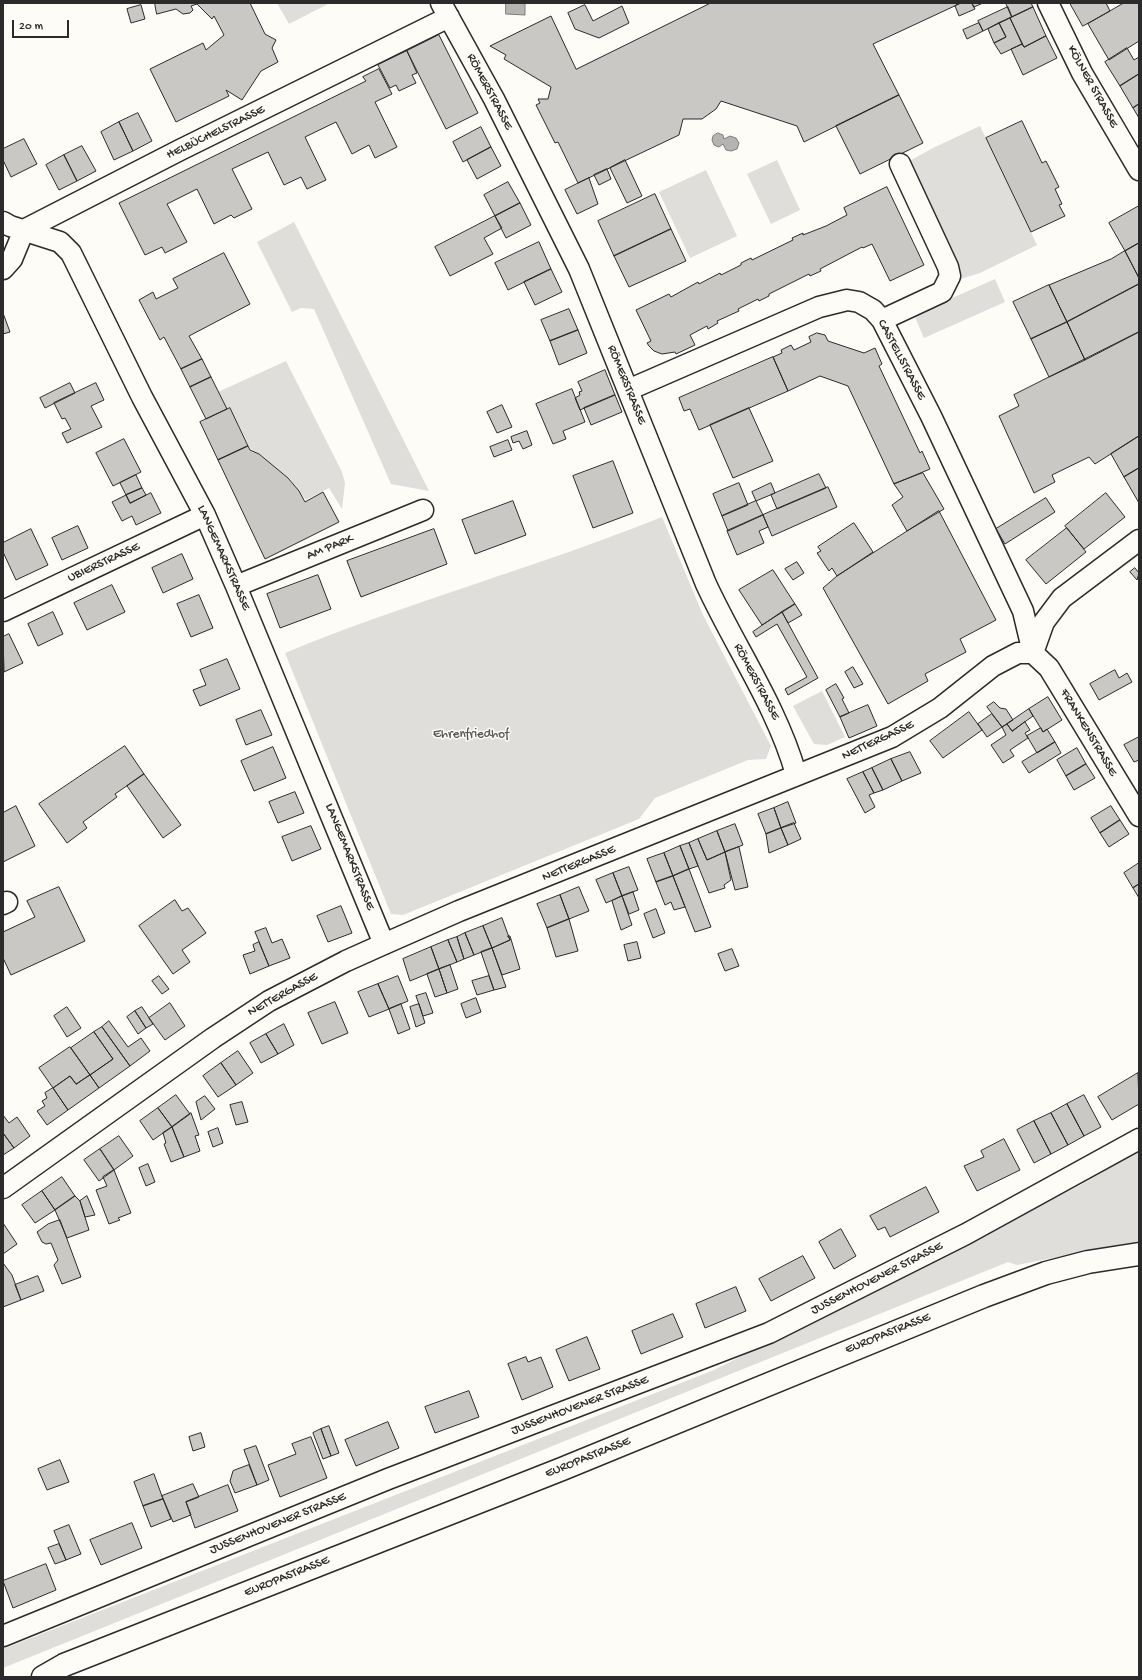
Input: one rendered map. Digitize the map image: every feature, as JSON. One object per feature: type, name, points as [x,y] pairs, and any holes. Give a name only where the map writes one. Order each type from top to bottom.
[{"type":"main road","name":"EUROPASTRASSE","points":[[43,1677],[64,1665],[555,1472],[931,1317],[1046,1273],[1088,1262],[1139,1254]]},
{"type":"street","name":"KÖLNER STRASSE","points":[[1048,3],[1082,73],[1139,170]]},
{"type":"street","name":"HELBÜCHELSTRASSE","points":[[24,230],[180,150],[445,7]]},
{"type":"street","name":"RÖMERSTRASSE","points":[[445,7],[567,242],[706,584],[728,630],[779,724],[796,774]]},
{"type":"street","points":[[882,320],[942,292],[950,276],[948,267],[900,164]]},
{"type":"street","name":"LANGEMARKSTRASSE","points":[[3,222],[60,242],[71,253],[142,397],[205,516],[236,586],[384,944]]},
{"type":"street","points":[[3,269],[12,259],[24,230]]},
{"type":"street","name":"CASTELLSTRASSE","points":[[628,390],[826,305],[847,300],[859,302],[873,310],[882,320],[931,416],[1023,611],[1033,653]]},
{"type":"street","name":"AM PARK","points":[[236,586],[423,510]]},
{"type":"street","name":"UBIERSTRASSE","points":[[3,611],[205,516]]},
{"type":"street","points":[[1033,653],[1044,622],[1062,598],[1139,540]]},
{"type":"street","name":"NETTERGASSE","points":[[3,1188],[246,1015],[304,982],[384,944],[459,911],[796,774],[862,750],[892,737],[940,708],[993,666],[1018,653],[1033,653]]},
{"type":"street","name":"FRANKENSTRASSE","points":[[1033,653],[1049,668],[1139,816]]},
{"type":"street","name":"JUSSENHOVENER STRASSE","points":[[3,1636],[388,1479],[769,1333],[966,1234],[1139,1139]]},
{"type":"green space","points":[[277,3],[327,3],[328,4],[289,24]]},
{"type":"green space","points":[[980,126],[1037,245],[980,273],[957,280],[902,165],[935,147]]},
{"type":"green space","points":[[777,160],[800,210],[771,224],[747,174]]},
{"type":"green space","points":[[706,170],[737,236],[690,258],[659,192]]},
{"type":"green space","points":[[294,222],[429,491],[391,484],[314,309],[301,308],[292,312],[257,242]]},
{"type":"green space","points":[[995,279],[1005,302],[924,338],[914,315]]},
{"type":"green space","points":[[286,361],[342,472],[345,483],[342,509],[329,488],[306,500],[290,479],[250,448],[230,408],[227,409],[218,392]]},
{"type":"green space","name":"Ehrenfriedhof","points":[[662,517],[703,615],[771,746],[766,759],[748,760],[655,798],[639,819],[403,915],[391,914],[285,653],[378,617],[568,552]]},
{"type":"green space","points":[[822,691],[845,737],[827,745],[814,744],[793,706]]},
{"type":"green space","points":[[1139,1151],[1139,1241],[1017,1265],[1008,1262],[3,1668],[3,1649],[714,1370],[1077,1187]]},
{"type":"shaded area","points":[[506,3],[525,3],[525,15],[506,14]]},
{"type":"shaded area","points":[[718,133],[723,135],[724,139],[730,136],[736,138],[739,143],[737,149],[731,151],[726,150],[723,144],[719,147],[714,145],[712,140],[713,136]]},
{"type":"building","points":[[155,3],[250,3],[265,34],[276,40],[272,48],[278,62],[261,71],[242,100],[226,90],[229,96],[176,122],[150,69],[203,43],[206,50],[224,35],[214,16],[212,19],[197,4],[191,6],[193,10],[190,13],[183,14],[176,9],[157,14]]},
{"type":"building","points":[[711,3],[961,3],[873,44],[899,95],[804,142],[797,126],[721,101],[716,109],[702,119],[683,119],[679,135],[578,183],[558,142],[555,143],[536,105],[540,103],[538,99],[548,99],[551,87],[504,59],[506,55],[490,46],[551,16],[576,69]]},
{"type":"building","points":[[961,3],[972,3],[975,9],[959,16],[955,6]]},
{"type":"building","points":[[972,3],[983,3],[974,7]]},
{"type":"building","points":[[1006,3],[1031,3],[1033,7],[1012,17]]},
{"type":"building","points":[[1070,3],[1106,3],[1110,11],[1083,26]]},
{"type":"building","points":[[1124,3],[1139,3],[1139,41],[1109,60],[1088,24]]},
{"type":"building","points":[[141,5],[145,19],[131,23],[127,9]]},
{"type":"building","points":[[585,5],[593,21],[622,6],[629,23],[599,38],[575,29],[568,13]]},
{"type":"building","points":[[1008,7],[1012,17],[983,31],[978,21]]},
{"type":"building","points":[[1033,7],[1046,36],[1024,47],[1010,18]]},
{"type":"building","points":[[1010,18],[1022,44],[1001,54],[994,43],[1006,37],[999,23]]},
{"type":"building","points":[[979,23],[983,31],[967,39],[963,30]]},
{"type":"building","points":[[999,23],[1006,37],[994,43],[988,29]]},
{"type":"building","points":[[439,35],[478,113],[446,129],[407,51]]},
{"type":"building","points":[[1046,36],[1057,58],[1023,75],[1011,49],[1022,44],[1024,47]]},
{"type":"building","points":[[1127,48],[1134,60],[1139,57],[1139,74],[1120,86],[1105,62]]},
{"type":"building","points":[[407,51],[417,73],[412,75],[416,83],[399,91],[396,85],[390,88],[378,65]]},
{"type":"building","points":[[379,69],[392,94],[375,102],[397,147],[375,158],[369,145],[352,154],[336,122],[305,137],[326,180],[307,189],[301,177],[284,185],[268,152],[232,169],[252,209],[234,218],[231,215],[214,224],[197,189],[167,204],[187,242],[165,253],[162,247],[145,255],[119,203],[366,81],[363,77]]},
{"type":"building","points":[[1139,74],[1139,104],[1133,108],[1120,86]]},
{"type":"building","points":[[899,95],[923,143],[860,174],[836,126]]},
{"type":"building","points":[[1139,104],[1139,118],[1133,108]]},
{"type":"building","points":[[138,113],[152,141],[133,151],[119,122]]},
{"type":"building","points":[[1022,121],[1042,163],[1046,161],[1059,187],[1055,189],[1062,204],[1059,205],[1065,216],[1031,232],[986,138]]},
{"type":"building","points":[[119,122],[133,151],[114,160],[101,132]]},
{"type":"building","points":[[481,127],[491,147],[463,162],[453,142]]},
{"type":"building","points":[[24,139],[37,164],[11,177],[3,160],[3,149]]},
{"type":"building","points":[[82,146],[96,171],[77,181],[64,155]]},
{"type":"building","points":[[491,147],[501,166],[477,179],[467,160]]},
{"type":"building","points":[[64,155],[77,181],[59,190],[46,165]]},
{"type":"building","points":[[625,160],[642,196],[627,203],[610,168]]},
{"type":"building","points":[[607,169],[611,179],[599,185],[594,175]]},
{"type":"building","points":[[589,178],[598,204],[577,214],[565,190]]},
{"type":"building","points":[[508,182],[520,203],[495,216],[484,195]]},
{"type":"building","points":[[887,187],[924,265],[890,281],[872,244],[863,248],[862,247],[820,269],[821,271],[810,276],[809,274],[769,294],[769,296],[759,301],[758,299],[738,309],[739,311],[717,321],[718,323],[708,329],[707,326],[690,335],[695,345],[676,354],[675,352],[662,354],[654,351],[647,343],[651,341],[636,310],[669,294],[671,297],[698,282],[699,284],[720,273],[721,275],[751,258],[752,260],[793,240],[792,238],[803,233],[803,235],[826,226],[847,215],[844,208]]},
{"type":"building","points":[[655,194],[671,229],[614,256],[598,221]]},
{"type":"building","points":[[520,203],[531,225],[506,238],[495,216]]},
{"type":"building","points":[[1139,206],[1139,243],[1125,251],[1109,223]]},
{"type":"building","points":[[495,216],[502,228],[484,238],[493,254],[450,276],[435,247]]},
{"type":"building","points":[[671,229],[686,261],[629,287],[614,256]]},
{"type":"building","points":[[539,242],[551,269],[508,290],[495,263]]},
{"type":"building","points":[[1139,243],[1139,278],[1125,251]]},
{"type":"building","points":[[1125,251],[1139,278],[1139,284],[1067,322],[1049,285],[1111,259]]},
{"type":"building","points":[[224,253],[250,304],[189,336],[202,359],[181,369],[164,337],[160,340],[139,300],[153,292],[156,299],[178,288],[173,279]]},
{"type":"building","points":[[551,269],[562,292],[535,305],[524,282]]},
{"type":"building","points":[[1139,284],[1139,332],[1085,360],[1067,322]]},
{"type":"building","points":[[1049,285],[1067,322],[1031,339],[1013,302]]},
{"type":"building","points":[[569,309],[578,330],[550,341],[541,320]]},
{"type":"building","points":[[3,313],[10,332],[3,334]]},
{"type":"building","points":[[1067,322],[1085,360],[1049,377],[1031,339]]},
{"type":"building","points":[[578,330],[587,353],[559,365],[550,341]]},
{"type":"building","points":[[1139,332],[1139,436],[1095,464],[1089,457],[1052,475],[1055,482],[1034,493],[999,416],[1019,406],[1014,395]]},
{"type":"building","points":[[817,333],[825,335],[828,341],[864,353],[875,348],[882,364],[879,366],[920,453],[922,451],[930,469],[894,484],[848,386],[820,376],[788,391],[773,357],[782,353],[781,350],[791,345],[794,350],[811,342],[809,337]]},
{"type":"building","points":[[773,357],[788,391],[699,430],[690,409],[684,411],[679,398]]},
{"type":"building","points":[[202,359],[211,377],[190,387],[181,369]]},
{"type":"building","points":[[605,370],[615,395],[580,410],[575,398],[580,395],[579,392],[582,391],[578,382]]},
{"type":"building","points":[[211,377],[227,409],[206,419],[190,387]]},
{"type":"building","points":[[70,383],[75,393],[45,408],[40,398]]},
{"type":"building","points":[[96,383],[104,400],[91,406],[102,427],[67,443],[62,433],[71,429],[65,418],[62,419],[54,403]]},
{"type":"building","points":[[572,389],[585,422],[563,431],[566,439],[553,444],[536,404]]},
{"type":"building","points":[[615,395],[622,412],[591,425],[584,408]]},
{"type":"building","points":[[502,405],[512,427],[497,433],[487,412]]},
{"type":"building","points":[[230,408],[248,446],[218,460],[200,422]]},
{"type":"building","points":[[749,408],[773,461],[733,478],[710,425]]},
{"type":"building","points":[[527,431],[532,445],[523,449],[519,441],[513,443],[511,437]]},
{"type":"building","points":[[1139,436],[1139,468],[1124,477],[1111,454]]},
{"type":"building","points":[[124,439],[141,472],[113,486],[96,453]]},
{"type":"building","points":[[508,440],[512,450],[494,457],[490,447]]},
{"type":"building","points":[[248,446],[250,450],[259,454],[288,478],[299,491],[305,502],[323,492],[339,522],[265,559],[218,460]]},
{"type":"building","points":[[613,461],[633,513],[593,528],[573,476]]},
{"type":"building","points":[[1139,468],[1139,503],[1124,477]]},
{"type":"building","points":[[923,473],[944,509],[907,531],[892,505],[903,497],[894,484]]},
{"type":"building","points":[[819,474],[826,488],[777,509],[771,495]]},
{"type":"building","points":[[136,475],[142,488],[126,495],[120,483]]},
{"type":"building","points":[[739,483],[748,505],[722,516],[713,494]]},
{"type":"building","points":[[771,483],[775,493],[756,501],[752,492]]},
{"type":"building","points":[[828,487],[837,507],[772,536],[763,515]]},
{"type":"building","points":[[142,488],[146,495],[130,503],[126,495]]},
{"type":"building","points":[[151,493],[161,513],[136,525],[132,516],[122,521],[112,502],[126,495],[130,503]]},
{"type":"building","points":[[1106,493],[1125,517],[1084,549],[1065,526]]},
{"type":"building","points":[[1046,498],[1055,512],[1005,544],[996,529]]},
{"type":"building","points":[[513,501],[526,535],[475,554],[462,520]]},
{"type":"building","points":[[756,501],[763,515],[728,531],[722,516]]},
{"type":"building","points":[[939,511],[996,620],[960,639],[966,652],[925,674],[928,681],[888,704],[823,588],[837,576]]},
{"type":"building","points":[[763,515],[768,527],[759,531],[764,543],[737,555],[727,531]]},
{"type":"building","points":[[854,523],[873,552],[837,576],[832,568],[829,571],[817,553],[821,551],[818,547]]},
{"type":"building","points":[[78,526],[88,548],[62,560],[52,538]]},
{"type":"building","points":[[1067,528],[1086,552],[1046,584],[1026,560]]},
{"type":"building","points":[[31,529],[48,565],[16,580],[3,552],[3,543]]},
{"type":"building","points":[[434,529],[447,564],[361,597],[347,561]]},
{"type":"building","points":[[182,554],[193,579],[163,593],[152,568]]},
{"type":"building","points":[[797,562],[804,573],[793,580],[785,569]]},
{"type":"building","points":[[1135,568],[1139,573],[1137,580],[1130,572]]},
{"type":"building","points":[[773,570],[795,604],[762,625],[739,590]]},
{"type":"building","points":[[318,575],[331,609],[280,628],[267,594]]},
{"type":"building","points":[[112,585],[125,612],[87,630],[74,603]]},
{"type":"building","points":[[199,595],[213,628],[191,637],[177,604]]},
{"type":"building","points":[[795,604],[802,615],[788,623],[782,612]]},
{"type":"building","points":[[53,612],[63,634],[38,646],[28,624]]},
{"type":"building","points":[[782,612],[818,678],[788,695],[785,689],[807,677],[777,624],[756,637],[753,632]]},
{"type":"building","points":[[9,634],[23,663],[4,672],[3,637]]},
{"type":"building","points":[[227,659],[240,689],[200,706],[193,690],[206,685],[200,670]]},
{"type":"building","points":[[853,667],[863,684],[854,688],[845,672]]},
{"type":"building","points":[[1115,670],[1119,678],[1127,673],[1132,682],[1099,700],[1090,684]]},
{"type":"building","points":[[836,684],[844,698],[842,699],[849,713],[840,717],[826,690]]},
{"type":"building","points":[[1048,697],[1062,720],[1043,732],[1029,709]]},
{"type":"building","points":[[994,702],[1000,708],[1006,709],[1013,720],[1002,727],[987,707]]},
{"type":"building","points":[[868,705],[877,726],[849,738],[840,717]]},
{"type":"building","points":[[1029,709],[1033,716],[1012,731],[1007,724]]},
{"type":"building","points":[[261,710],[272,735],[246,745],[236,720]]},
{"type":"building","points":[[969,712],[982,730],[943,758],[930,741]]},
{"type":"building","points":[[992,714],[1002,727],[987,737],[978,724]]},
{"type":"building","points":[[1025,722],[1030,730],[1025,733],[1028,738],[1010,750],[1014,756],[1003,763],[991,745],[1006,735],[1002,727],[1007,724],[1012,731]]},
{"type":"building","points":[[1041,728],[1043,732],[1047,729],[1055,742],[1037,753],[1027,736]]},
{"type":"building","points":[[1139,737],[1139,760],[1134,762],[1124,745]]},
{"type":"building","points":[[1055,742],[1061,753],[1029,773],[1022,762]]},
{"type":"building","points":[[125,746],[144,774],[115,794],[117,797],[83,822],[87,828],[67,843],[39,804]]},
{"type":"building","points":[[273,747],[286,778],[254,791],[241,761]]},
{"type":"building","points":[[1077,748],[1086,764],[1066,776],[1057,760]]},
{"type":"building","points":[[910,752],[921,773],[902,781],[891,759]]},
{"type":"building","points":[[891,759],[902,781],[883,790],[872,768]]},
{"type":"building","points":[[1086,764],[1095,778],[1074,790],[1066,776]]},
{"type":"building","points":[[872,768],[883,790],[874,793],[863,772]]},
{"type":"building","points":[[863,772],[874,793],[869,795],[875,807],[865,813],[847,779]]},
{"type":"building","points":[[144,774],[181,825],[163,838],[127,786]]},
{"type":"building","points":[[295,792],[304,813],[278,823],[269,802]]},
{"type":"building","points":[[788,802],[796,823],[781,828],[774,808]]},
{"type":"building","points":[[16,806],[35,846],[3,862],[3,813]]},
{"type":"building","points":[[1111,806],[1120,820],[1100,833],[1091,818]]},
{"type":"building","points":[[774,808],[781,828],[766,834],[758,814]]},
{"type":"building","points":[[1120,820],[1129,834],[1109,847],[1100,833]]},
{"type":"building","points":[[794,823],[801,839],[788,845],[781,828]]},
{"type":"building","points":[[735,824],[743,845],[725,852],[717,831]]},
{"type":"building","points":[[311,826],[321,849],[292,861],[282,837]]},
{"type":"building","points":[[781,828],[788,845],[769,853],[766,834]]},
{"type":"building","points":[[717,831],[725,852],[707,860],[698,839]]},
{"type":"building","points":[[698,839],[707,860],[725,852],[731,880],[724,885],[725,888],[709,893],[689,843]]},
{"type":"building","points":[[689,843],[698,866],[689,869],[680,846]]},
{"type":"building","points":[[680,846],[689,869],[673,876],[664,853]]},
{"type":"building","points":[[739,847],[748,887],[735,890],[725,852]]},
{"type":"building","points":[[664,853],[673,876],[656,882],[647,859]]},
{"type":"building","points":[[1139,863],[1139,884],[1133,888],[1124,873]]},
{"type":"building","points":[[629,867],[638,890],[622,896],[613,873]]},
{"type":"building","points":[[689,869],[711,927],[695,932],[673,876]]},
{"type":"building","points":[[613,873],[622,896],[606,903],[596,880]]},
{"type":"building","points":[[673,876],[685,907],[674,910],[671,902],[665,905],[656,882]]},
{"type":"building","points":[[1139,884],[1139,898],[1133,888]]},
{"type":"building","points":[[59,887],[85,941],[11,975],[3,958],[3,932],[35,917],[27,901]]},
{"type":"building","points":[[579,887],[589,911],[569,919],[560,895]]},
{"type":"building","points":[[633,892],[639,910],[629,914],[622,896]]},
{"type":"building","points":[[560,895],[569,919],[547,928],[537,904]]},
{"type":"building","points":[[622,896],[632,925],[621,930],[612,901]]},
{"type":"building","points":[[175,900],[182,911],[188,908],[206,933],[182,950],[190,962],[173,974],[139,926]]},
{"type":"building","points":[[341,906],[352,933],[328,942],[317,916]]},
{"type":"building","points":[[656,909],[665,933],[653,938],[644,914]]},
{"type":"building","points":[[502,918],[510,940],[492,948],[483,926]]},
{"type":"building","points":[[569,919],[578,951],[556,957],[547,928]]},
{"type":"building","points":[[483,926],[492,948],[474,955],[465,933]]},
{"type":"building","points":[[266,928],[272,943],[282,939],[290,958],[269,966],[255,932]]},
{"type":"building","points":[[465,933],[474,955],[464,959],[457,937]]},
{"type":"building","points":[[508,936],[510,936],[520,969],[502,975],[492,948],[510,940]]},
{"type":"building","points":[[457,937],[464,959],[457,962],[448,940]]},
{"type":"building","points":[[448,940],[457,962],[439,969],[431,947]]},
{"type":"building","points":[[259,942],[269,966],[250,974],[243,955],[255,951],[253,945]]},
{"type":"building","points":[[637,942],[641,958],[628,961],[624,945]]},
{"type":"building","points":[[431,947],[439,969],[410,981],[403,959]]},
{"type":"building","points":[[492,948],[506,987],[494,990],[481,952]]},
{"type":"building","points":[[732,949],[739,966],[725,971],[718,954]]},
{"type":"building","points":[[450,965],[458,989],[447,993],[439,969]]},
{"type":"building","points":[[439,969],[447,993],[435,997],[427,974]]},
{"type":"building","points":[[159,976],[169,989],[162,994],[152,981]]},
{"type":"building","points":[[398,976],[408,1001],[389,1009],[378,984]]},
{"type":"building","points":[[489,976],[494,990],[477,995],[472,981]]},
{"type":"building","points":[[378,984],[389,1009],[369,1017],[358,992]]},
{"type":"building","points":[[426,993],[433,1013],[423,1016],[416,996]]},
{"type":"building","points":[[476,998],[481,1012],[466,1018],[461,1004]]},
{"type":"building","points":[[335,1002],[348,1033],[322,1044],[308,1013]]},
{"type":"building","points":[[170,1003],[185,1026],[165,1040],[149,1018]]},
{"type":"building","points":[[401,1004],[410,1029],[398,1034],[389,1009]]},
{"type":"building","points":[[419,1004],[425,1023],[416,1027],[410,1007]]},
{"type":"building","points":[[67,1007],[81,1028],[67,1037],[54,1016]]},
{"type":"building","points":[[142,1007],[153,1024],[146,1028],[135,1011]]},
{"type":"building","points":[[135,1011],[146,1028],[138,1034],[127,1017]]},
{"type":"building","points":[[109,1021],[128,1047],[141,1038],[150,1051],[130,1066],[102,1027]]},
{"type":"building","points":[[284,1024],[294,1045],[278,1054],[266,1034]]},
{"type":"building","points":[[102,1027],[130,1066],[99,1088],[90,1075],[113,1059],[94,1032]]},
{"type":"building","points":[[94,1032],[113,1059],[90,1075],[71,1048]]},
{"type":"building","points":[[266,1034],[278,1054],[261,1063],[250,1043]]},
{"type":"building","points":[[70,1047],[90,1075],[76,1084],[70,1076],[53,1088],[39,1068]]},
{"type":"building","points":[[238,1051],[253,1073],[236,1085],[221,1063]]},
{"type":"building","points":[[221,1063],[236,1085],[218,1097],[203,1076]]},
{"type":"building","points":[[1138,1073],[1139,1104],[1112,1120],[1098,1097]]},
{"type":"building","points":[[90,1075],[99,1088],[68,1110],[53,1088],[70,1076],[76,1084]]},
{"type":"building","points":[[53,1088],[68,1110],[47,1125],[37,1111],[45,1106],[42,1101],[47,1098],[45,1093]]},
{"type":"building","points":[[176,1095],[190,1114],[172,1127],[158,1108]]},
{"type":"building","points":[[1084,1095],[1101,1127],[1084,1136],[1067,1104]]},
{"type":"building","points":[[205,1096],[215,1109],[201,1120],[196,1102]]},
{"type":"building","points":[[242,1102],[248,1122],[236,1125],[230,1105]]},
{"type":"building","points":[[1067,1104],[1084,1136],[1068,1145],[1051,1113]]},
{"type":"building","points":[[158,1108],[172,1127],[153,1140],[140,1121]]},
{"type":"building","points":[[191,1113],[199,1135],[195,1136],[200,1151],[184,1157],[172,1127]]},
{"type":"building","points":[[1051,1113],[1068,1145],[1051,1154],[1034,1121]]},
{"type":"building","points":[[3,1115],[9,1123],[17,1117],[30,1136],[14,1148],[3,1133]]},
{"type":"building","points":[[1034,1121],[1051,1154],[1034,1163],[1017,1130]]},
{"type":"building","points":[[172,1127],[184,1157],[171,1162],[164,1144],[166,1143],[163,1133]]},
{"type":"building","points":[[218,1128],[223,1143],[213,1147],[208,1132]]},
{"type":"building","points":[[3,1133],[14,1148],[3,1155]]},
{"type":"building","points":[[119,1136],[133,1156],[114,1170],[100,1149]]},
{"type":"building","points":[[1004,1139],[1020,1170],[977,1191],[964,1166],[984,1157],[981,1151]]},
{"type":"building","points":[[100,1149],[114,1170],[99,1181],[84,1160]]},
{"type":"building","points":[[148,1164],[155,1182],[146,1186],[139,1168]]},
{"type":"building","points":[[114,1170],[131,1213],[118,1218],[120,1220],[109,1224],[96,1190],[107,1186],[103,1177]]},
{"type":"building","points":[[62,1177],[75,1196],[55,1210],[42,1191]]},
{"type":"building","points":[[926,1187],[939,1212],[890,1237],[885,1227],[878,1230],[870,1216]]},
{"type":"building","points":[[42,1191],[55,1210],[35,1223],[22,1205]]},
{"type":"building","points":[[75,1196],[80,1201],[89,1230],[67,1238],[55,1210]]},
{"type":"building","points":[[87,1196],[95,1215],[85,1217],[80,1201]]},
{"type":"building","points":[[60,1220],[81,1277],[62,1284],[54,1265],[58,1260],[51,1243],[46,1244],[42,1242],[37,1232],[48,1224]]},
{"type":"building","points":[[3,1223],[17,1244],[3,1254]]},
{"type":"building","points":[[841,1229],[856,1256],[834,1269],[819,1242]]},
{"type":"building","points":[[803,1256],[815,1278],[771,1301],[759,1279]]},
{"type":"building","points":[[3,1263],[12,1275],[21,1300],[3,1307]]},
{"type":"building","points":[[38,1276],[44,1291],[21,1300],[15,1285]]},
{"type":"building","points":[[736,1287],[746,1311],[705,1328],[696,1304]]},
{"type":"building","points":[[673,1314],[683,1337],[641,1354],[632,1331]]},
{"type":"building","points":[[587,1337],[600,1369],[569,1381],[556,1350]]},
{"type":"building","points":[[526,1357],[528,1362],[541,1357],[553,1387],[522,1400],[508,1364]]},
{"type":"building","points":[[469,1391],[479,1417],[435,1433],[425,1407]]},
{"type":"building","points":[[388,1422],[399,1448],[356,1466],[345,1440]]},
{"type":"building","points":[[329,1426],[339,1453],[331,1456],[321,1429]]},
{"type":"building","points":[[321,1429],[331,1456],[323,1459],[313,1433]]},
{"type":"building","points":[[201,1433],[205,1447],[193,1451],[189,1437]]},
{"type":"building","points":[[311,1437],[327,1478],[280,1497],[268,1465],[296,1454],[292,1444]]},
{"type":"building","points":[[256,1446],[269,1480],[257,1485],[244,1450]]},
{"type":"building","points":[[60,1460],[69,1482],[47,1490],[38,1469]]},
{"type":"building","points":[[249,1465],[257,1485],[235,1493],[230,1481],[233,1471]]},
{"type":"building","points":[[154,1474],[163,1499],[143,1506],[134,1482]]},
{"type":"building","points":[[193,1484],[199,1497],[186,1502],[191,1515],[173,1522],[162,1496]]},
{"type":"building","points":[[228,1485],[238,1511],[195,1528],[186,1502]]},
{"type":"building","points":[[163,1499],[171,1519],[151,1527],[143,1506]]},
{"type":"building","points":[[132,1523],[142,1548],[101,1565],[90,1540]]},
{"type":"building","points":[[69,1525],[81,1554],[66,1560],[54,1531]]},
{"type":"building","points":[[59,1544],[66,1560],[55,1564],[48,1548]]},
{"type":"building","points":[[46,1564],[56,1590],[13,1608],[3,1581]]}]
